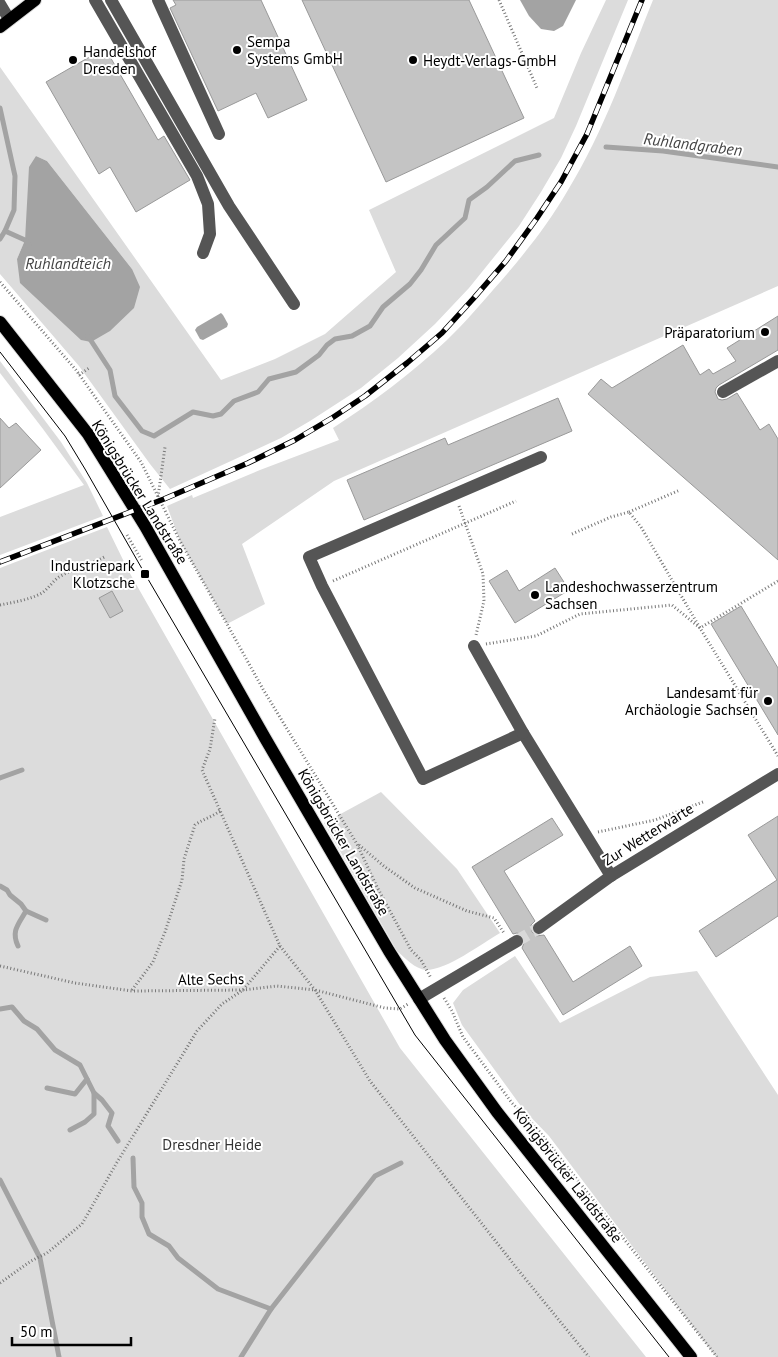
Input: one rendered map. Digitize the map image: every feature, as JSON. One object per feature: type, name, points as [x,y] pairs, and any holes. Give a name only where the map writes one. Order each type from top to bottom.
[{"type":"main road","points":[[5,23],[35,0]]},
{"type":"main road","name":"Königsbrücker Landstraße","points":[[0,322],[88,434],[144,526],[390,951],[450,1047],[497,1112],[692,1357]]},
{"type":"street","points":[[95,0],[197,176],[208,204],[210,234],[203,252]]},
{"type":"street","points":[[112,0],[229,206],[294,304]]},
{"type":"street","points":[[158,0],[219,134]]},
{"type":"street","points":[[0,4],[5,23]]},
{"type":"street","points":[[723,392],[777,365]]},
{"type":"street","points":[[523,733],[423,779],[322,586],[309,557],[541,457]]},
{"type":"street","points":[[474,646],[523,733],[611,876]]},
{"type":"street","name":"Zur Wetterwarte","points":[[539,928],[611,876],[778,774]]},
{"type":"street","points":[[419,999],[517,941]]},
{"type":"path","points":[[498,0],[537,88]]},
{"type":"path","points":[[0,282],[79,375],[141,462],[180,541],[264,692],[357,844],[377,887],[411,950],[421,960],[452,1011],[463,1037],[512,1103],[538,1130],[717,1357]]},
{"type":"path","points":[[79,375],[89,368]]},
{"type":"path","points":[[158,497],[165,447]]},
{"type":"path","points":[[572,534],[680,490]]},
{"type":"path","points":[[455,494],[483,574],[484,601],[474,646],[536,636],[580,614],[672,605],[700,628]]},
{"type":"path","points":[[322,586],[516,501]]},
{"type":"path","points":[[629,512],[641,527],[778,756]]},
{"type":"path","points":[[127,535],[142,561]]},
{"type":"path","points":[[0,605],[28,599],[43,592],[58,578],[106,556]]},
{"type":"path","points":[[700,628],[778,581]]},
{"type":"path","points":[[215,718],[210,748],[202,770],[280,946],[315,990],[370,1081],[589,1357]]},
{"type":"path","points":[[586,835],[655,820],[710,799]]},
{"type":"path","points":[[132,991],[154,962],[182,880],[184,859],[195,825],[220,812]]},
{"type":"path","points":[[357,844],[384,867],[416,888],[467,911],[494,918],[497,922]]},
{"type":"path","points":[[0,1283],[47,1253],[82,1224],[116,1164],[197,1031],[222,1004],[243,990],[280,946]]},
{"type":"path","name":"Alte Sechs","points":[[0,966],[75,983],[132,991],[243,990],[277,986],[315,990],[385,1008],[400,1009],[419,999]]},
{"type":"green space","points":[[606,0],[628,0],[561,158],[519,226],[469,288],[435,324],[398,358],[361,388],[281,438],[170,489],[79,366],[0,274],[0,67],[221,380],[275,359],[325,334],[396,272],[369,210],[554,118],[581,53]],"holes":[[[36,156],[47,161],[132,269],[17,259],[25,240]]]},
{"type":"green space","points":[[653,0],[778,0],[778,286],[334,481],[242,544],[265,604],[227,624],[180,541],[167,506],[192,495],[193,498],[339,440],[333,428],[406,375],[461,326],[528,248],[553,214],[581,168],[604,121]]},
{"type":"green space","points":[[0,361],[61,442],[87,483],[103,516],[0,555],[0,517],[84,485],[0,373]]},
{"type":"green space","name":"Dresdner Heide","points":[[107,527],[128,570],[400,1048],[646,1357],[0,1357],[0,568]]},
{"type":"green space","points":[[381,792],[457,869],[500,933],[444,966],[426,970],[418,968],[397,951],[324,823]]},
{"type":"green space","points":[[515,956],[560,1023],[650,977],[697,971],[778,1095],[778,1357],[716,1357],[549,1136],[523,1109],[462,1025],[453,1003],[463,990]]},
{"type":"water","points":[[520,0],[576,0],[563,26],[554,31],[541,29],[529,16]]},
{"type":"water","name":"Ruhlandteich","points":[[36,156],[47,161],[132,269],[140,287],[134,308],[110,331],[91,342],[81,340],[20,283],[17,259],[25,240],[29,167]]},
{"type":"water","points":[[221,313],[228,324],[227,327],[203,340],[200,339],[195,330],[197,327]]},
{"type":"building","name":"Sempa Systems GmbH","points":[[173,0],[261,0],[307,100],[268,118],[256,93],[218,111],[170,8],[176,5]]},
{"type":"building","name":"Heydt-Verlags-GmbH","points":[[302,0],[469,0],[524,118],[386,182]]},
{"type":"building","points":[[105,48],[158,140],[164,136],[190,180],[136,212],[110,167],[99,174],[46,82]]},
{"type":"building","points":[[778,316],[778,350],[719,385],[715,392],[718,399],[722,400],[737,393],[760,430],[769,424],[778,439],[778,560],[588,394],[601,379],[612,388],[683,345],[700,375],[709,369],[713,374],[736,361],[727,348]]},
{"type":"building","points":[[558,398],[572,431],[364,520],[347,480],[445,438],[448,445]]},
{"type":"building","points":[[0,418],[9,428],[16,423],[41,450],[0,488]]},
{"type":"building","points":[[555,568],[569,590],[515,623],[489,581],[507,570],[519,591]]},
{"type":"building","points":[[112,591],[123,611],[110,618],[99,598]]},
{"type":"building","name":"Landesamt für Archäologie Sachsen","points":[[741,606],[778,668],[778,735],[711,624]]},
{"type":"building","points":[[778,816],[778,916],[716,957],[699,931],[777,880],[748,835]]},
{"type":"building","points":[[552,818],[563,835],[504,871],[535,921],[531,925],[532,932],[536,936],[544,935],[573,982],[630,946],[642,966],[563,1015],[522,948],[525,941],[524,936],[517,933],[513,934],[472,867]]},
{"type":"waterway","points":[[0,108],[15,176],[14,210],[5,231]]},
{"type":"waterway","name":"Ruhlandgraben","points":[[606,147],[663,151],[778,167]]},
{"type":"waterway","name":"Ruhlandgraben","points":[[88,336],[110,370],[115,396],[142,431],[154,436],[193,412],[213,416],[221,414],[234,401],[258,392],[269,379],[296,372],[319,355],[335,339],[352,336],[370,326],[383,307],[410,284],[436,245],[465,218],[469,200],[487,187],[515,161],[539,155]]},
{"type":"waterway","name":"Ruhlandgraben","points":[[0,239],[5,231],[25,240],[29,245]]},
{"type":"waterway","points":[[0,778],[22,770]]},
{"type":"waterway","points":[[0,886],[7,890],[26,911],[46,920]]},
{"type":"waterway","points":[[18,946],[15,932],[26,911]]},
{"type":"waterway","points":[[0,1009],[12,1007],[24,1021],[37,1029],[55,1050],[80,1065],[94,1093],[112,1113],[108,1126],[118,1141]]},
{"type":"waterway","points":[[47,1088],[75,1094],[87,1079]]},
{"type":"waterway","points":[[70,1130],[85,1122],[94,1114],[94,1093]]},
{"type":"waterway","points":[[133,1158],[134,1187],[142,1203],[142,1217],[149,1234],[169,1246],[178,1258],[218,1289],[271,1309]]},
{"type":"waterway","points":[[241,1357],[271,1309],[375,1176],[401,1163]]},
{"type":"waterway","name":"Ruhlandgraben","points":[[0,1180],[40,1258],[59,1357]]},
{"type":"tunnel","points":[[517,941],[539,928]]},
{"type":"tram line","points":[[0,352],[65,436],[415,1035],[669,1357]]},
{"type":"railway","points":[[0,562],[164,499],[248,463],[295,440],[365,396],[442,333],[506,261],[561,182],[587,134],[642,0]]},
{"type":"place","name":"Sempa Systems GmbH","points":[[237,50]]},
{"type":"place","name":"Handelshof Dresden","points":[[73,60]]},
{"type":"place","name":"Heydt-Verlags-GmbH","points":[[413,60]]},
{"type":"place","name":"Präparatorium","points":[[765,332]]},
{"type":"place","name":"Industriepark Klotzsche","points":[[145,574]]},
{"type":"place","name":"Landeshochwasserzentrum Sachsen","points":[[535,595]]},
{"type":"place","name":"Landesamt für Archäologie Sachsen","points":[[768,701]]}]
